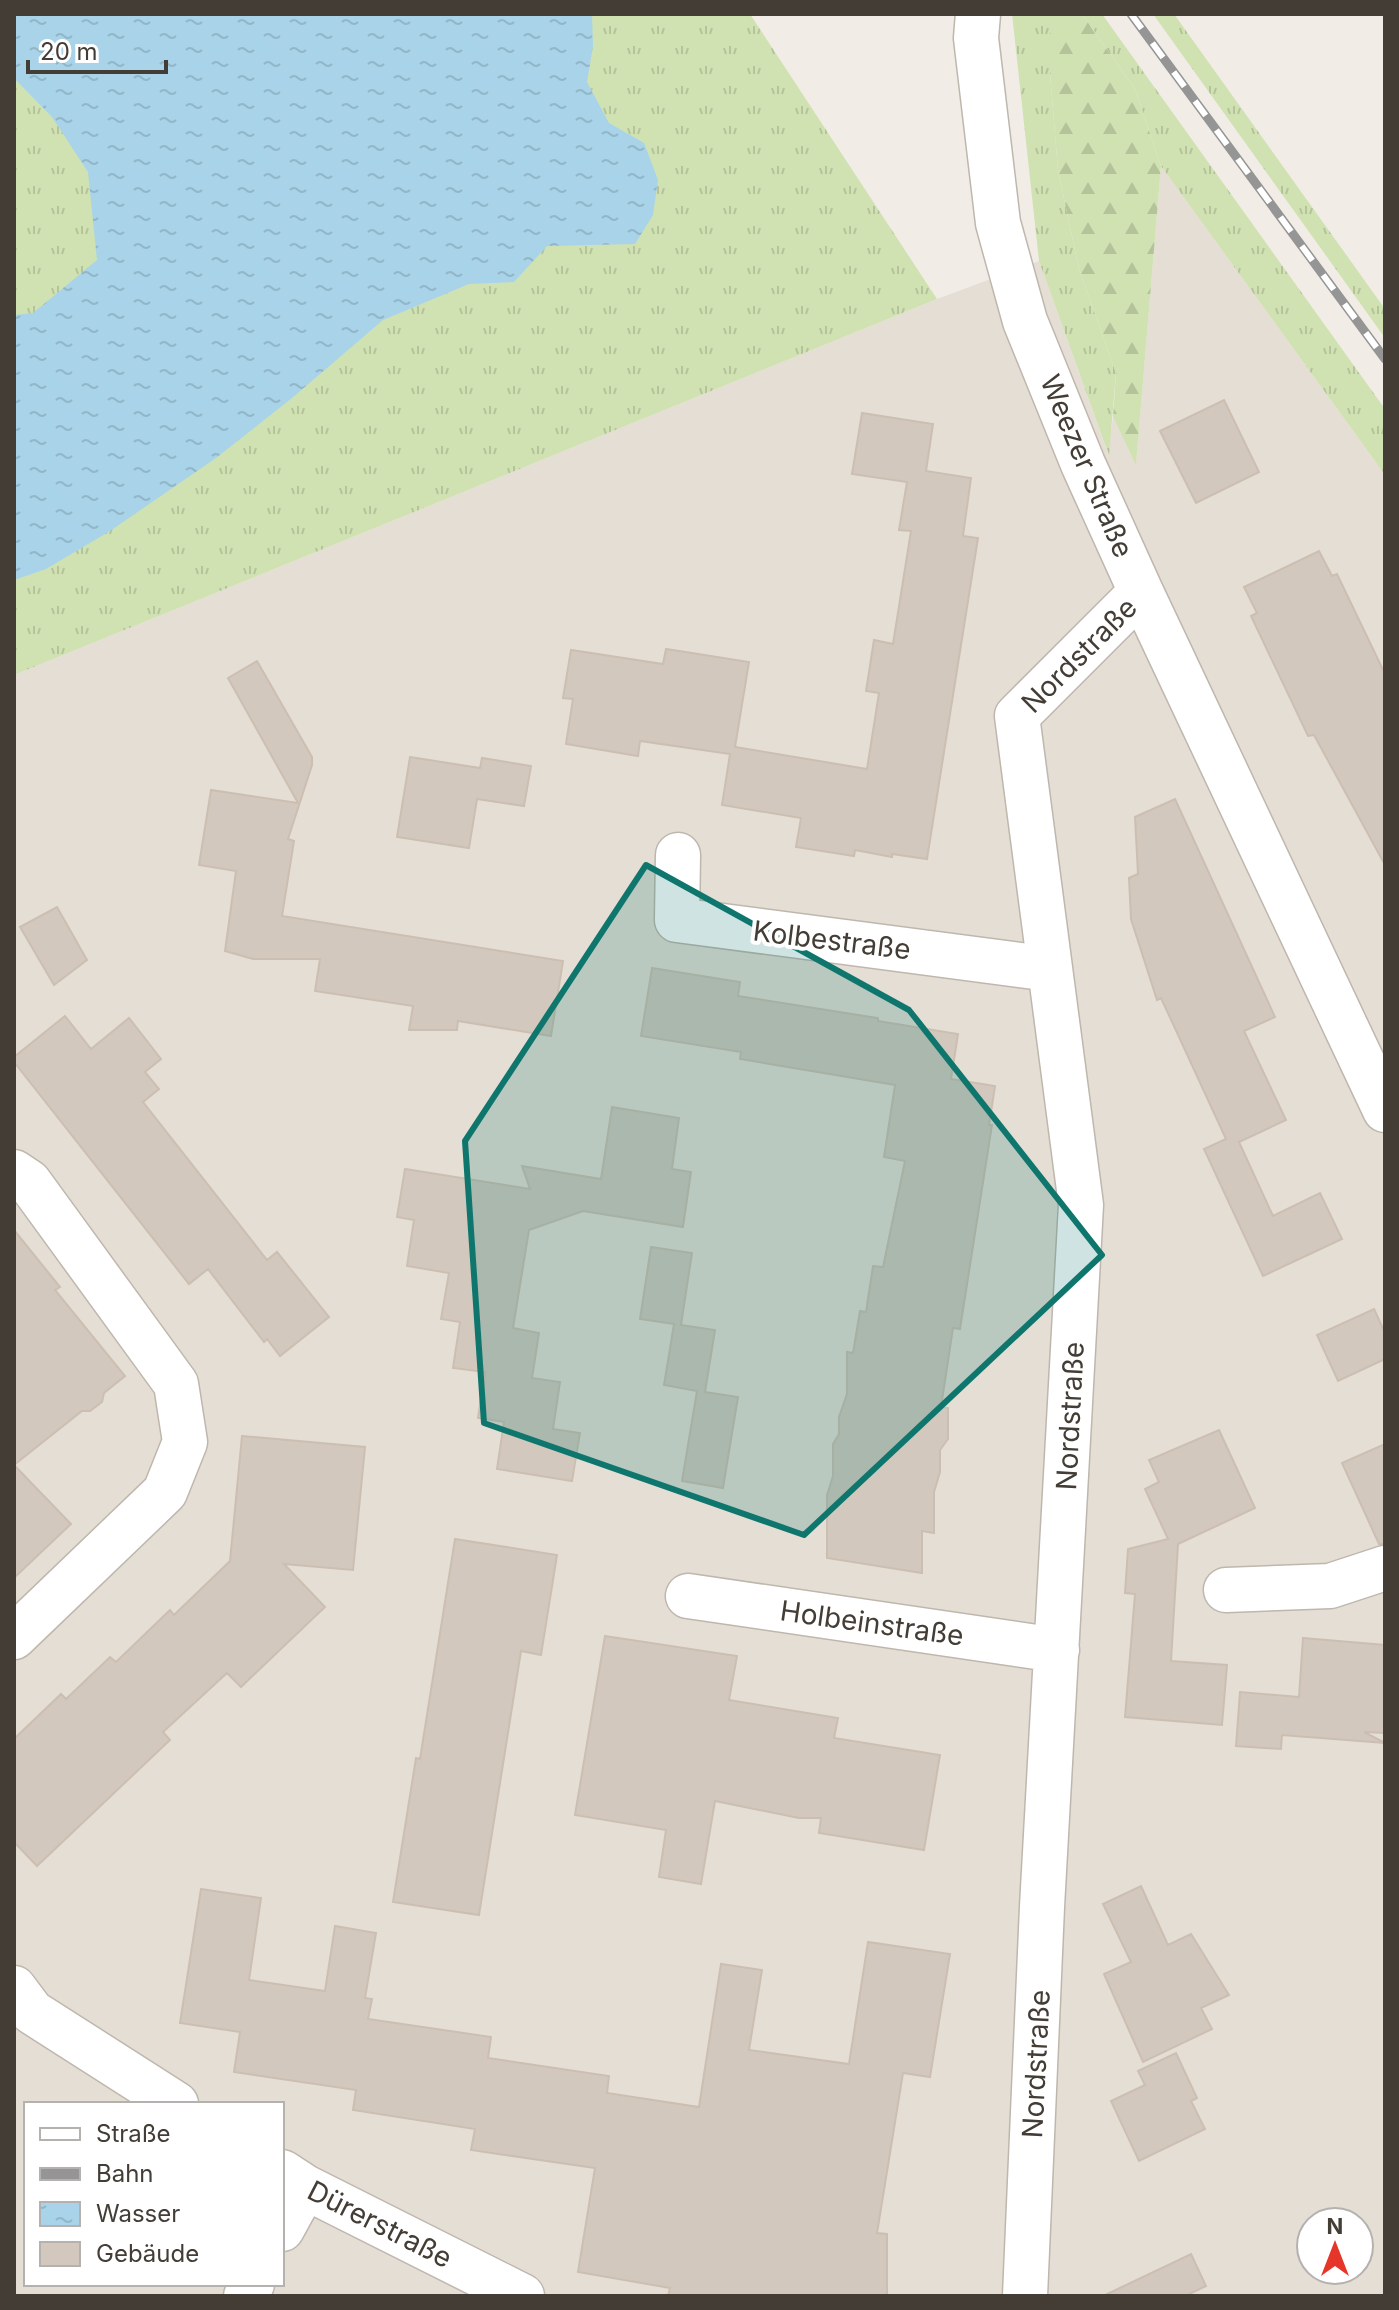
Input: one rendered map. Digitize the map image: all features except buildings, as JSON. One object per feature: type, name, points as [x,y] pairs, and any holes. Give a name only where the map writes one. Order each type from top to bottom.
[{"type":"street","name":"Weezer Straße","points":[[978,14],[976,38],[998,223],[1025,321],[1083,464],[1141,592],[1385,1110]]},
{"type":"street","name":"Nordstraße","points":[[1025,2296],[1081,1205],[1017,716],[1141,592]]},
{"type":"street","name":"Kolbestraße","points":[[678,855],[677,920],[1050,969]]},
{"type":"street","points":[[14,1172],[29,1182],[176,1384],[185,1442],[165,1492],[14,1637]]},
{"type":"street","points":[[1226,1590],[1330,1586],[1385,1568]]},
{"type":"street","name":"Holbeinstraße","points":[[688,1596],[1057,1650]]},
{"type":"street","points":[[23,2000],[173,2102]]},
{"type":"street","points":[[284,2221],[294,2179]]},
{"type":"street","name":"Dürerstraße","points":[[294,2179],[522,2296]]},
{"type":"highlighted area","points":[[646,865],[909,1010],[1102,1255],[804,1535],[484,1423],[465,1141]]},
{"type":"shaded area","points":[[1161,166],[1385,475],[1385,2296],[14,2296],[14,675],[937,299],[1039,261],[1108,454],[1113,417],[1136,464]]},
{"type":"green space","points":[[14,14],[750,14],[937,299],[14,675]]},
{"type":"green space","points":[[1012,14],[1050,14],[1050,74],[1058,170],[1079,269],[1116,373],[1109,456],[1039,261]]},
{"type":"green space","points":[[1050,14],[1082,14],[1135,89],[1161,166],[1136,465],[1113,417],[1116,373],[1079,269],[1058,170],[1050,74]]},
{"type":"green space","points":[[1082,14],[1102,14],[1385,409],[1385,475],[1161,166],[1135,89]]},
{"type":"green space","points":[[1153,14],[1174,14],[1385,309],[1385,338]]},
{"type":"water","points":[[14,14],[592,14],[593,46],[587,82],[609,123],[644,143],[658,180],[653,215],[635,244],[547,246],[514,282],[469,284],[383,320],[216,458],[110,531],[46,569],[14,580],[14,315],[33,313],[97,260],[88,172],[52,117],[14,78]]},
{"type":"railway","points":[[1131,14],[1385,359]]}]
